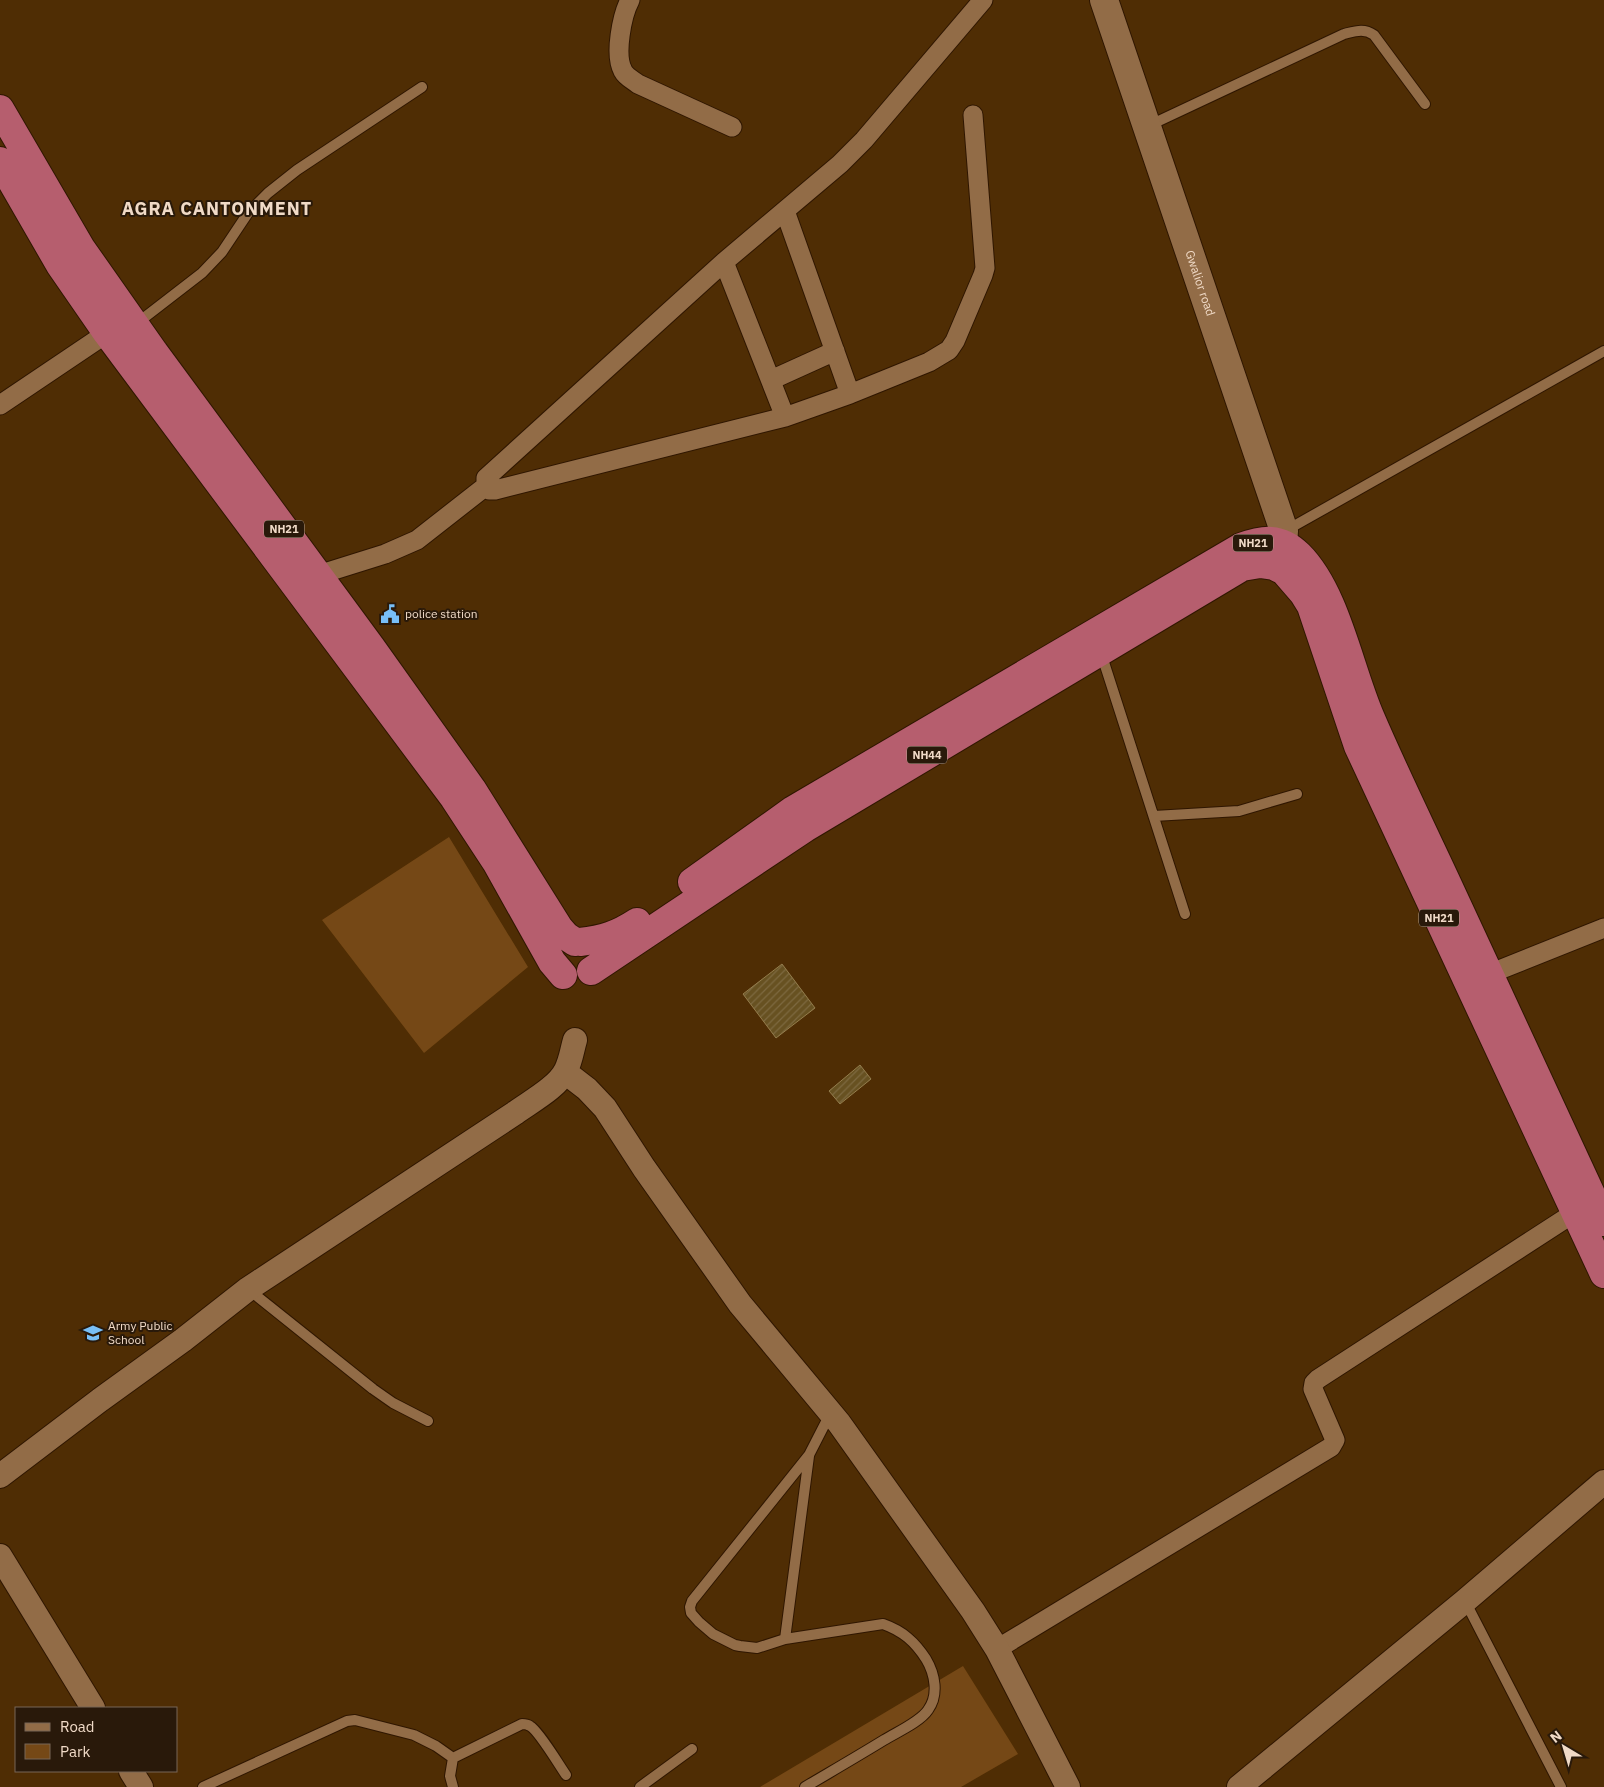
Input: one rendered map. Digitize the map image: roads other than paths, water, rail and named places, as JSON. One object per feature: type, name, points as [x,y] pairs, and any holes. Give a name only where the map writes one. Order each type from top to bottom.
[{"type":"highway","name":"NH21","points":[[0,110],[81,248],[472,789],[559,928],[566,936],[578,942],[606,938],[635,923],[793,810],[1240,547],[1257,541],[1271,540],[1281,547],[1299,554],[1314,574],[1328,599],[1369,714],[1604,1222]]},
{"type":"highway","name":"NH21","points":[[0,161],[60,265],[108,333],[454,798],[496,862],[552,962],[563,975]]},
{"type":"highway","name":"NH21","points":[[1281,547],[1284,571],[1292,578],[1311,606],[1358,746],[1604,1274]]},
{"type":"highway","name":"NH44","points":[[563,975],[577,980],[582,978],[805,828],[1242,567],[1260,564],[1281,547]]},
{"type":"highway","points":[[563,975],[559,970],[557,957],[563,946],[578,942],[590,949],[593,954],[594,960],[591,971]]},
{"type":"main road","name":"Gwalior road","points":[[1104,0],[1147,126],[1281,547]]},
{"type":"street","points":[[630,0],[622,26],[619,52],[622,70],[638,84],[732,126]]},
{"type":"street","points":[[973,115],[984,268],[983,275],[955,341],[949,350],[929,362],[850,394],[785,417],[489,490],[486,486],[486,478],[724,262],[815,186],[864,140],[983,0]]},
{"type":"street","points":[[785,212],[850,394]]},
{"type":"street","points":[[724,262],[785,417]]},
{"type":"street","points":[[0,405],[108,333]]},
{"type":"street","points":[[771,380],[835,351]]},
{"type":"street","points":[[318,575],[385,554],[418,540],[486,486]]},
{"type":"street","points":[[1489,974],[1604,928]]},
{"type":"street","points":[[0,1476],[183,1340],[248,1289],[515,1113],[555,1084],[565,1072],[571,1058],[574,1040]]},
{"type":"street","points":[[565,1072],[587,1088],[605,1108],[644,1168],[740,1304],[866,1459],[973,1611],[997,1649],[1071,1785]]},
{"type":"street","points":[[997,1649],[1331,1446],[1335,1440],[1312,1389],[1318,1379],[1574,1213]]},
{"type":"street","points":[[1239,1787],[1465,1601],[1604,1482]]},
{"type":"street","points":[[0,1556],[92,1707]]},
{"type":"street","points":[[132,1772],[141,1787]]},
{"type":"lane","points":[[1147,126],[1344,34],[1357,30],[1367,31],[1374,35],[1425,104]]},
{"type":"lane","points":[[135,324],[202,274],[222,252],[248,213],[268,193],[297,170],[422,87]]},
{"type":"lane","points":[[1281,547],[1604,351]]},
{"type":"lane","points":[[1101,652],[1185,914]]},
{"type":"lane","points":[[1154,816],[1238,811],[1296,794]]},
{"type":"lane","points":[[248,1289],[392,1403],[428,1421]]},
{"type":"lane","points":[[805,1787],[909,1725],[928,1711],[934,1698],[934,1676],[931,1666],[911,1638],[883,1624],[785,1639],[757,1648],[735,1645],[713,1634],[691,1613],[690,1607],[692,1601],[809,1455],[830,1413]]},
{"type":"lane","points":[[785,1639],[809,1455]]},
{"type":"lane","points":[[1465,1601],[1561,1787]]},
{"type":"lane","points":[[203,1787],[347,1721],[355,1720],[414,1735],[436,1746],[453,1758]]},
{"type":"lane","points":[[453,1758],[522,1724],[527,1724],[535,1730],[566,1776]]},
{"type":"lane","points":[[640,1787],[692,1749]]},
{"type":"lane","points":[[453,1758],[450,1776],[453,1787]]},
{"type":"place","name":"police station","points":[[390,614]]},
{"type":"place","name":"Army Public School","points":[[93,1333]]},
{"type":"district","name":"AGRA CANTONMENT","points":[[217,209]]}]
